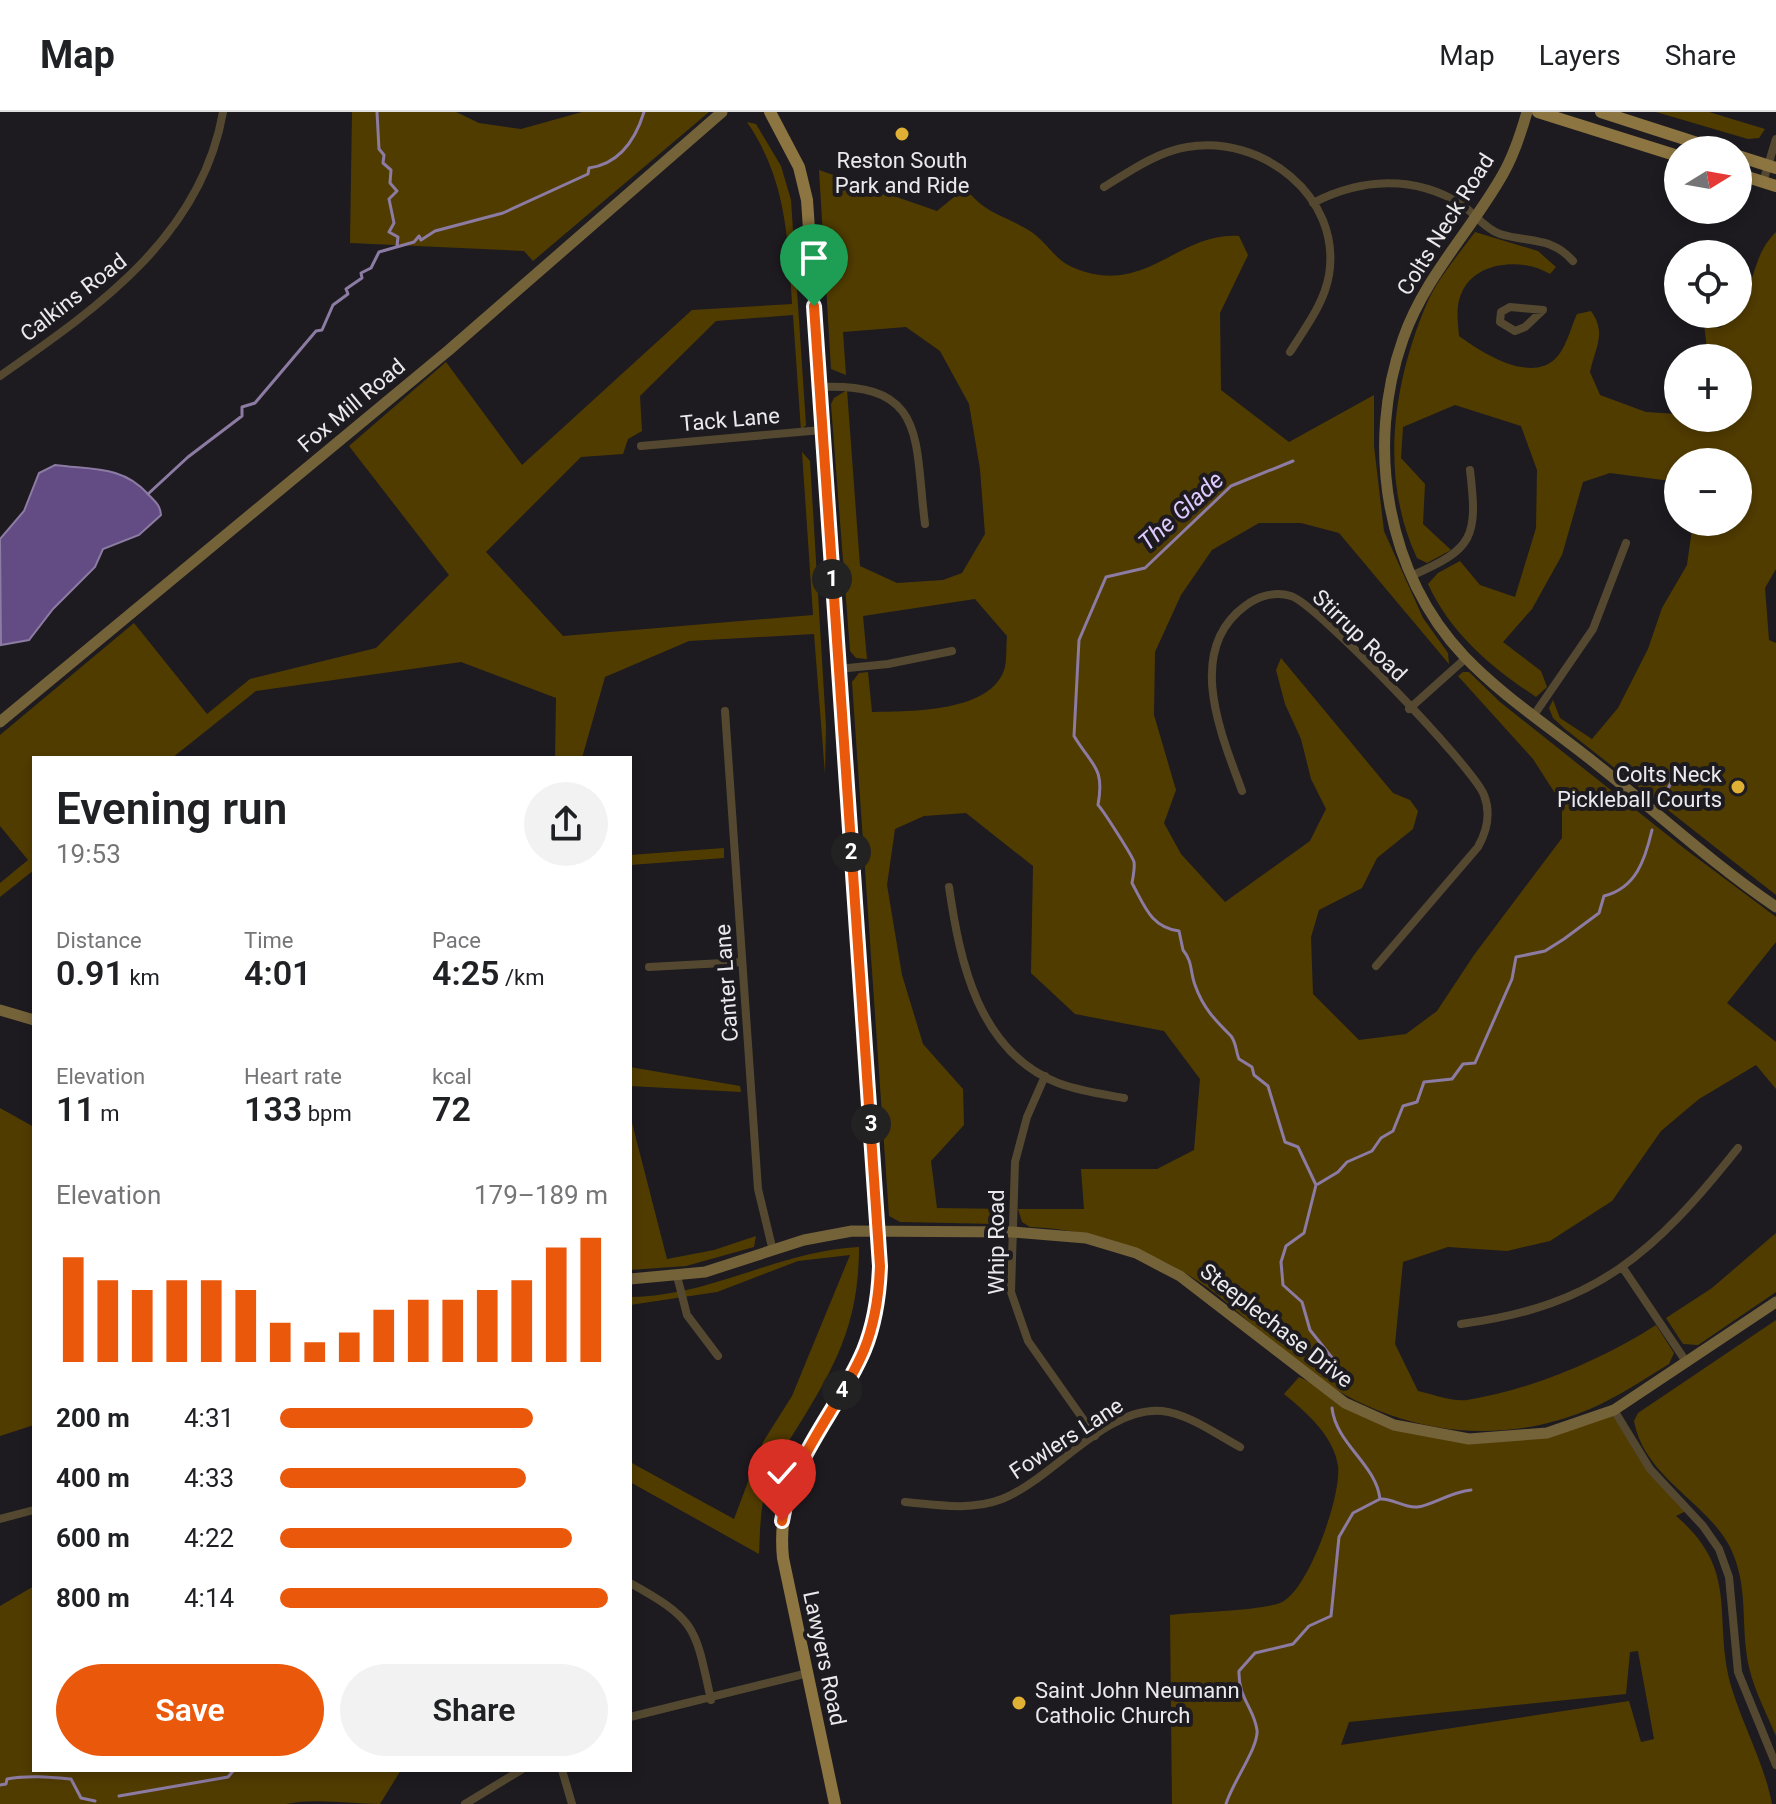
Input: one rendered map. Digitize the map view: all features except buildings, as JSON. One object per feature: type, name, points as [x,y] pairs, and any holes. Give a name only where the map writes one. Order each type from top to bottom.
[{"type":"main road","name":"Lawyers Road","points":[[770,112],[793,153],[804,185],[878,1229],[879,1287],[871,1328],[854,1369],[796,1469],[785,1502],[783,1558],[835,1804]]},
{"type":"main road","points":[[1538,112],[1664,152]]},
{"type":"main road","points":[[1601,112],[1676,136]]},
{"type":"main road","points":[[1752,161],[1772,167]]},
{"type":"street","name":"Calkins Road","points":[[0,376],[99,305],[152,255],[203,177],[223,112]]},
{"type":"street","name":"Fox Mill Road","points":[[0,722],[449,350],[722,112]]},
{"type":"street","name":"Colts Neck Road","points":[[1527,112],[1504,172],[1441,263],[1403,337],[1389,390],[1385,470],[1395,528],[1411,576],[1440,627],[1466,658],[1715,863],[1776,907]]},
{"type":"street","points":[[1770,184],[1776,139]]},
{"type":"street","points":[[1104,187],[1168,151],[1218,145],[1265,158],[1291,176],[1313,203],[1328,240],[1329,271],[1314,314],[1290,352]]},
{"type":"street","points":[[1313,203],[1343,189],[1397,182],[1446,196],[1502,235],[1552,243],[1573,261]]},
{"type":"street","points":[[1505,309],[1543,310],[1520,330],[1508,329],[1500,322],[1505,309]]},
{"type":"street","points":[[819,387],[867,387],[883,393],[903,411],[913,434],[925,524]]},
{"type":"street","name":"Tack Lane","points":[[641,446],[822,430]]},
{"type":"street","points":[[1411,576],[1446,562],[1468,539],[1474,514],[1470,470]]},
{"type":"street","points":[[1534,715],[1593,629],[1626,543]]},
{"type":"street","name":"Stirrup Road","points":[[1242,791],[1217,724],[1212,673],[1225,629],[1251,601],[1273,594],[1303,602],[1480,786],[1487,806],[1487,828],[1478,847],[1376,966]]},
{"type":"street","points":[[838,669],[888,664],[952,651]]},
{"type":"street","name":"Stirrup Road","points":[[1409,709],[1466,658]]},
{"type":"street","name":"Canter Lane","points":[[725,711],[758,1189],[773,1251]]},
{"type":"street","points":[[949,887],[967,976],[982,1012],[1010,1049],[1045,1076],[1071,1087],[1124,1098]]},
{"type":"street","points":[[649,967],[742,962]]},
{"type":"street","points":[[0,1010],[32,1019]]},
{"type":"street","name":"Whip Road","points":[[1045,1076],[1027,1117],[1015,1162],[1011,1292],[1020,1325],[1095,1436]]},
{"type":"street","points":[[1461,1324],[1545,1306],[1596,1285],[1623,1268],[1683,1215],[1738,1148]]},
{"type":"street","name":"Steeplechase Drive","points":[[632,1279],[677,1276],[734,1264],[826,1235],[878,1229],[1013,1232],[1086,1238],[1158,1264],[1201,1290],[1337,1398],[1394,1425],[1443,1436],[1494,1439],[1556,1430],[1614,1410],[1776,1302]]},
{"type":"street","points":[[1623,1268],[1687,1363]]},
{"type":"street","points":[[677,1276],[687,1315],[718,1356]]},
{"type":"street","points":[[1614,1410],[1650,1469],[1703,1526],[1719,1549],[1729,1577],[1738,1672],[1776,1765]]},
{"type":"street","name":"Fowlers Lane","points":[[905,1502],[969,1506],[1000,1500],[1131,1415],[1165,1411],[1188,1419],[1240,1447]]},
{"type":"street","points":[[0,1519],[32,1511]]},
{"type":"street","points":[[632,1584],[673,1607],[687,1620],[698,1640],[711,1700]]},
{"type":"street","points":[[632,1717],[711,1700],[808,1673]]},
{"type":"street","points":[[465,1804],[518,1772]]},
{"type":"street","points":[[563,1772],[572,1804]]},
{"type":"shaded area","points":[[352,112],[456,112],[479,123],[521,129],[582,112],[709,112],[533,261],[524,251],[350,243]]},
{"type":"shaded area","points":[[1656,112],[1709,112],[1765,129],[1759,138],[1738,136]]},
{"type":"shaded area","points":[[747,122],[756,124],[781,166],[791,200],[806,425],[801,431],[793,315],[716,321],[640,396],[642,431],[628,439],[623,454],[581,457],[486,552],[563,636],[813,615],[802,452],[810,461],[826,726],[825,774],[814,634],[689,641],[605,677],[583,756],[555,756],[556,698],[461,662],[256,691],[175,756],[32,756],[32,872],[0,897],[0,883],[28,860],[0,826],[0,735],[134,623],[207,714],[250,679],[376,648],[449,575],[349,446],[446,362],[522,465],[692,310],[792,304],[783,209],[760,143]]},
{"type":"shaded area","points":[[819,170],[937,211],[965,188],[988,209],[1035,235],[1066,264],[1098,275],[1120,275],[1140,270],[1217,237],[1239,236],[1248,255],[1220,313],[1221,390],[1289,442],[1374,395],[1374,446],[1384,531],[1423,618],[1448,653],[1449,664],[1339,533],[1301,523],[1259,523],[1212,550],[1181,595],[1155,652],[1154,715],[1176,790],[1164,823],[1181,854],[1225,902],[1310,841],[1326,809],[1311,779],[1301,739],[1285,704],[1276,670],[1281,658],[1393,793],[1410,800],[1418,811],[1413,829],[1377,858],[1362,888],[1319,910],[1311,937],[1313,994],[1359,1040],[1406,1034],[1437,1011],[1474,955],[1562,838],[1562,804],[1533,759],[1458,676],[1463,672],[1469,672],[1500,702],[1776,917],[1776,942],[1727,1003],[1776,1042],[1776,1089],[1756,1065],[1699,1099],[1661,1131],[1612,1201],[1550,1241],[1507,1251],[1448,1247],[1403,1262],[1395,1344],[1418,1391],[1467,1400],[1516,1389],[1565,1372],[1613,1350],[1656,1325],[1674,1353],[1669,1364],[1590,1409],[1553,1422],[1516,1429],[1479,1431],[1442,1428],[1405,1420],[1336,1390],[1304,1368],[1216,1294],[1174,1267],[1128,1246],[1079,1233],[1030,1227],[1022,1222],[1018,1209],[1084,1209],[1081,1169],[1157,1169],[1194,1150],[1200,1079],[1164,1031],[1075,1014],[1031,973],[1033,866],[966,813],[924,816],[895,829],[887,885],[902,975],[923,1044],[963,1089],[964,1125],[931,1161],[937,1208],[1007,1209],[1005,1218],[996,1224],[900,1222],[889,1216],[852,682],[859,673],[868,672],[872,712],[928,709],[968,701],[997,682],[1005,667],[1007,636],[975,599],[863,616],[867,659],[856,658],[850,651],[831,404],[834,398],[847,390],[860,566],[897,583],[943,580],[962,573],[985,534],[980,469],[969,404],[940,351],[906,327],[843,332],[846,375],[831,369]]},
{"type":"shaded area","points":[[1475,232],[1538,251],[1556,267],[1550,274],[1528,266],[1502,265],[1478,273],[1469,281],[1458,303],[1459,336],[1506,363],[1533,368],[1545,366],[1559,355],[1577,314],[1591,311],[1599,334],[1590,372],[1600,395],[1646,412],[1664,413],[1664,432],[1752,432],[1752,344],[1706,344],[1704,328],[1752,328],[1752,278],[1766,244],[1776,232],[1776,569],[1765,588],[1769,640],[1776,643],[1776,895],[1565,729],[1553,718],[1549,708],[1553,700],[1560,718],[1592,739],[1618,708],[1648,649],[1662,608],[1687,565],[1691,536],[1752,536],[1752,448],[1664,448],[1664,480],[1610,473],[1583,482],[1562,555],[1532,609],[1503,642],[1541,671],[1547,687],[1536,697],[1503,674],[1460,634],[1428,584],[1438,573],[1460,561],[1480,585],[1515,597],[1536,528],[1537,470],[1521,426],[1455,405],[1403,427],[1401,458],[1425,484],[1423,524],[1451,550],[1427,563],[1417,558],[1405,527],[1394,463],[1399,397],[1415,334],[1427,303],[1443,275]]},
{"type":"shaded area","points":[[55,465],[105,470],[128,478],[155,501],[161,515],[139,535],[103,549],[95,567],[53,609],[29,640],[1,645],[0,539],[24,511],[39,473]]},
{"type":"shaded area","points":[[724,848],[724,858],[632,865],[632,855]]},
{"type":"shaded area","points":[[632,1067],[740,1086],[741,1092],[632,1086]]},
{"type":"shaded area","points":[[0,1108],[32,1126],[32,1426],[0,1436]]},
{"type":"shaded area","points":[[632,1123],[667,1259],[714,1250],[756,1236],[754,1247],[686,1266],[632,1270]]},
{"type":"shaded area","points":[[1776,1233],[1776,1292],[1698,1345],[1683,1344],[1666,1318],[1712,1288]]},
{"type":"shaded area","points":[[859,1247],[851,1315],[828,1374],[768,1482],[762,1507],[759,1554],[632,1483],[632,1463],[734,1519],[763,1442],[792,1396],[850,1255],[798,1261],[717,1292],[632,1305],[632,1297],[689,1289],[829,1250]]},
{"type":"shaded area","points":[[1776,1320],[1776,1736],[1750,1672],[1741,1585],[1730,1547],[1706,1516],[1650,1458],[1640,1441],[1634,1421],[1638,1413]]},
{"type":"shaded area","points":[[1299,1377],[1419,1432],[1522,1437],[1614,1410],[1635,1447],[1688,1510],[1676,1516],[1710,1557],[1721,1597],[1726,1663],[1732,1689],[1772,1804],[1172,1804],[1170,1615],[1243,1610],[1280,1603],[1291,1595],[1312,1563],[1335,1498],[1338,1466],[1331,1445],[1318,1426],[1284,1394]],"holes":[[[1638,1651],[1654,1739],[1641,1742],[1629,1701],[1341,1745],[1349,1722],[1626,1694],[1630,1652]]]},
{"type":"shaded area","points":[[32,1587],[32,1772],[400,1772],[380,1804],[321,1801],[286,1804],[0,1804],[0,1606]]},
{"type":"waterway","points":[[377,112],[379,149],[384,155],[383,163],[391,170],[390,183],[397,191],[389,199],[394,223],[389,232],[398,237],[397,246]]},
{"type":"waterway","points":[[148,494],[188,457],[242,416],[242,407],[255,403],[316,331],[322,330],[333,305],[348,294],[346,289],[362,278],[361,273],[371,268],[379,252],[414,242],[419,236],[421,240],[435,231],[503,213],[588,174],[589,168],[609,162],[624,149],[636,132],[644,112]]},
{"type":"waterway","name":"The Glade","points":[[1293,461],[1231,486],[1145,568],[1106,577],[1079,640],[1074,736],[1098,774],[1098,805],[1134,862],[1132,883],[1141,900],[1155,920],[1179,931],[1202,1000],[1233,1038],[1239,1059],[1252,1067],[1254,1075],[1268,1086],[1285,1142],[1298,1147],[1316,1185],[1304,1233],[1286,1246],[1281,1262],[1283,1285],[1302,1302],[1310,1330],[1337,1364],[1338,1382]]},
{"type":"waterway","points":[[1663,797],[1671,783],[1672,770]]},
{"type":"waterway","points":[[1318,1184],[1338,1172],[1347,1162],[1372,1151],[1381,1138],[1393,1131],[1403,1106],[1417,1102],[1424,1082],[1452,1079],[1463,1064],[1475,1063],[1512,979],[1516,957],[1545,951],[1599,913],[1604,896],[1624,887],[1637,871],[1652,830]]},
{"type":"waterway","name":"The Glade","points":[[1332,1408],[1335,1421],[1371,1475],[1380,1499]]},
{"type":"waterway","points":[[1380,1499],[1417,1507],[1471,1490]]},
{"type":"waterway","name":"The Glade","points":[[1226,1804],[1250,1755],[1257,1730],[1241,1689],[1239,1671],[1255,1653],[1293,1644],[1309,1626],[1331,1616],[1339,1537],[1353,1513],[1380,1499]]},
{"type":"waterway","points":[[119,1796],[228,1777],[232,1772]]},
{"type":"waterway","points":[[0,1785],[6,1784],[7,1779],[23,1777],[71,1779],[81,1798],[95,1801]]},
{"type":"place","name":"Reston South Park and Ride","points":[[902,134]]},
{"type":"place","name":"Colts Neck Pickleball Courts","points":[[1738,787]]},
{"type":"place","name":"Saint John Neumann Catholic Church","points":[[1019,1703]]},
{"type":"route","points":[[782,1521],[796,1469],[863,1351],[876,1308],[880,1266],[814,306]]}]
